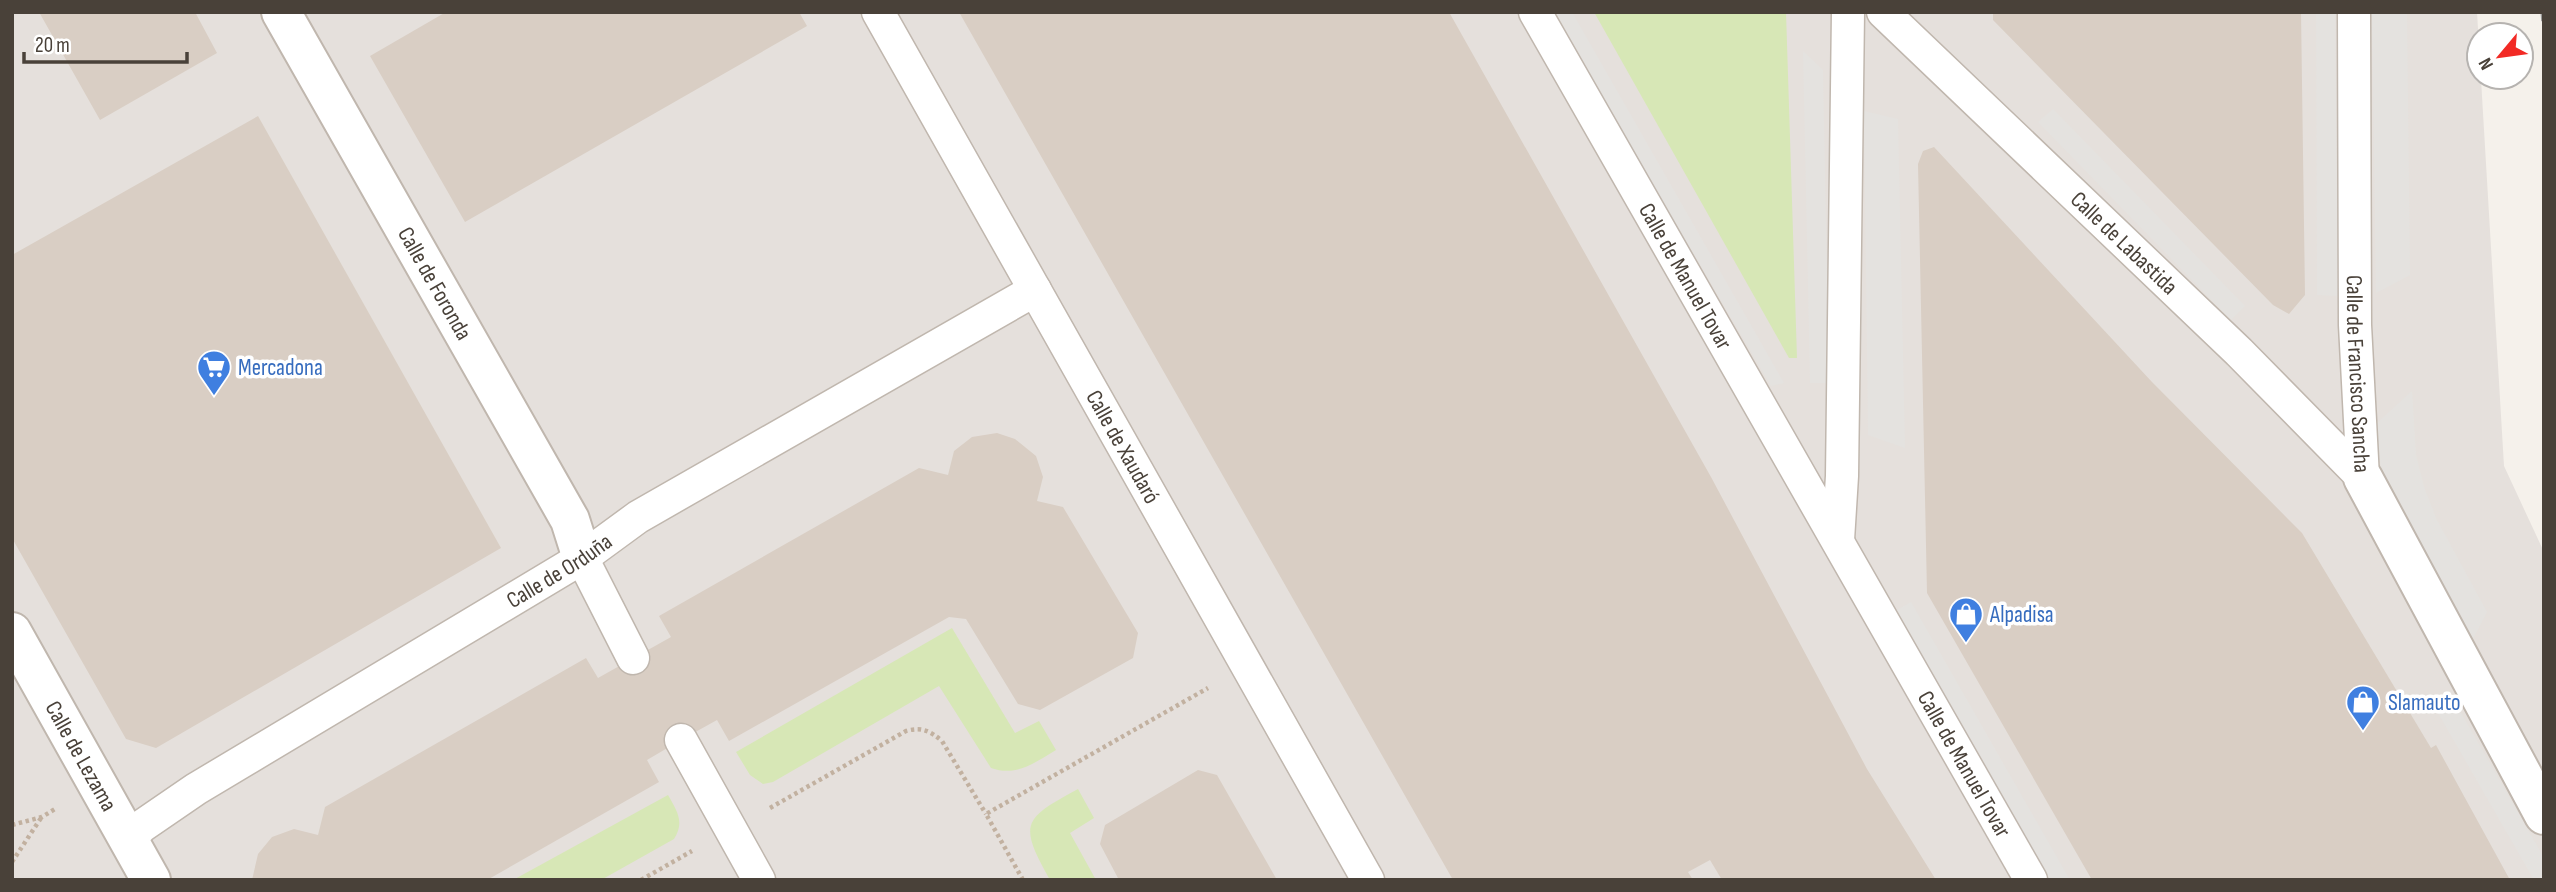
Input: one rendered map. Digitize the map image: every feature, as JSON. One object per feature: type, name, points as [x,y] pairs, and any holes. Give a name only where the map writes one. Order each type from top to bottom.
[{"type":"street","name":"Calle de Foronda","points":[[281,12],[570,520],[582,558]]},
{"type":"street","name":"Calle de Francisco Sancha","points":[[2363,478],[2530,769],[2544,815]]},
{"type":"street","name":"Calle de Lezama","points":[[12,632],[150,880]]},
{"type":"street","points":[[117,880],[128,840]]},
{"type":"lane","name":"Calle de Xaudaró","points":[[878,12],[1368,880]]},
{"type":"lane","name":"Calle de Manuel Tovar","points":[[1535,12],[2031,880]]},
{"type":"lane","points":[[1838,540],[1842,476],[1847,12]]},
{"type":"lane","name":"Calle de Labastida","points":[[1883,12],[2239,352],[2363,478]]},
{"type":"lane","name":"Calle de Francisco Sancha","points":[[2354,12],[2355,325],[2363,478]]},
{"type":"lane","name":"Calle de Orduña","points":[[128,840],[142,826],[196,789],[582,558],[638,517],[1035,290]]},
{"type":"lane","points":[[582,558],[633,658]]},
{"type":"lane","points":[[681,740],[759,880]]},
{"type":"path","points":[[986,814],[1247,665]]},
{"type":"path","points":[[641,880],[906,731],[918,728],[942,741],[1023,880]]},
{"type":"path","points":[[12,825],[42,817],[62,805]]},
{"type":"path","points":[[12,862],[42,817]]},
{"type":"shaded area","points":[[12,12],[2477,12],[2478,21],[2465,21],[2465,91],[2482,91],[2504,466],[2544,552],[2544,880],[12,880]]},
{"type":"shaded area","points":[[1552,12],[1572,12],[1784,383],[1771,386]]},
{"type":"shaded area","points":[[2335,12],[2338,296],[2317,295],[2316,13]]},
{"type":"shaded area","points":[[2372,12],[2407,12],[2410,275],[2376,293]]},
{"type":"shaded area","points":[[1803,51],[1823,70],[1829,383],[1810,383]]},
{"type":"shaded area","points":[[2053,109],[2245,306],[2231,320],[2038,122]]},
{"type":"shaded area","points":[[1864,111],[1898,119],[1905,448],[1868,435]]},
{"type":"shaded area","points":[[2412,391],[2416,455],[2424,487],[2437,520],[2487,612],[2467,650],[2381,471],[2377,423]]},
{"type":"shaded area","points":[[1911,602],[2070,880],[2048,880],[1895,611]]},
{"type":"shaded area","points":[[2451,695],[2544,858],[2544,880],[2534,880],[2434,706]]},
{"type":"green space","points":[[1594,12],[1786,12],[1797,358],[1789,358]]},
{"type":"green space","points":[[952,628],[1015,733],[1039,721],[1056,750],[1017,770],[991,768],[939,686],[773,782],[763,784],[750,775],[736,752]]},
{"type":"green space","points":[[1078,789],[1094,818],[1070,833],[1096,880],[1050,880],[1033,846],[1031,824],[1046,808]]},
{"type":"green space","points":[[668,795],[677,811],[679,822],[674,839],[601,880],[513,880]]},
{"type":"building","points":[[39,12],[195,12],[217,53],[100,120]]},
{"type":"building","points":[[446,12],[799,12],[807,26],[465,222],[370,56]]},
{"type":"building","points":[[959,12],[1449,12],[1711,477],[1867,769],[1936,880],[1722,880],[1710,860],[1688,872],[1693,880],[1453,880]]},
{"type":"building","points":[[1993,12],[2301,12],[2305,295],[2289,314],[2273,305],[1993,20]]},
{"type":"building","name":"Mercadona","points":[[258,116],[501,548],[156,748],[126,739],[12,538],[12,255]]},
{"type":"building","points":[[1934,147],[2152,382],[2302,533],[2431,748],[2436,745],[2510,880],[2092,880],[1927,593],[1918,164],[1923,151]]},
{"type":"building","points":[[997,433],[1015,439],[1036,456],[1043,477],[1037,501],[1063,507],[1138,633],[1133,658],[1040,710],[1018,704],[966,619],[949,617],[729,741],[717,720],[681,740],[647,760],[659,782],[487,880],[252,880],[258,854],[272,837],[294,829],[318,835],[325,807],[586,658],[598,678],[671,637],[659,616],[919,468],[948,475],[954,451],[972,437]]},
{"type":"building","points":[[1198,770],[1217,775],[1277,880],[1119,880],[1100,844],[1105,825]]},
{"type":"railway","points":[[2543,12],[2544,25]]},
{"type":"place","name":"Mercadona","points":[[214,397]]},
{"type":"place","name":"Alpadisa","points":[[1966,644]]},
{"type":"place","name":"Slamauto","points":[[2363,732]]}]
